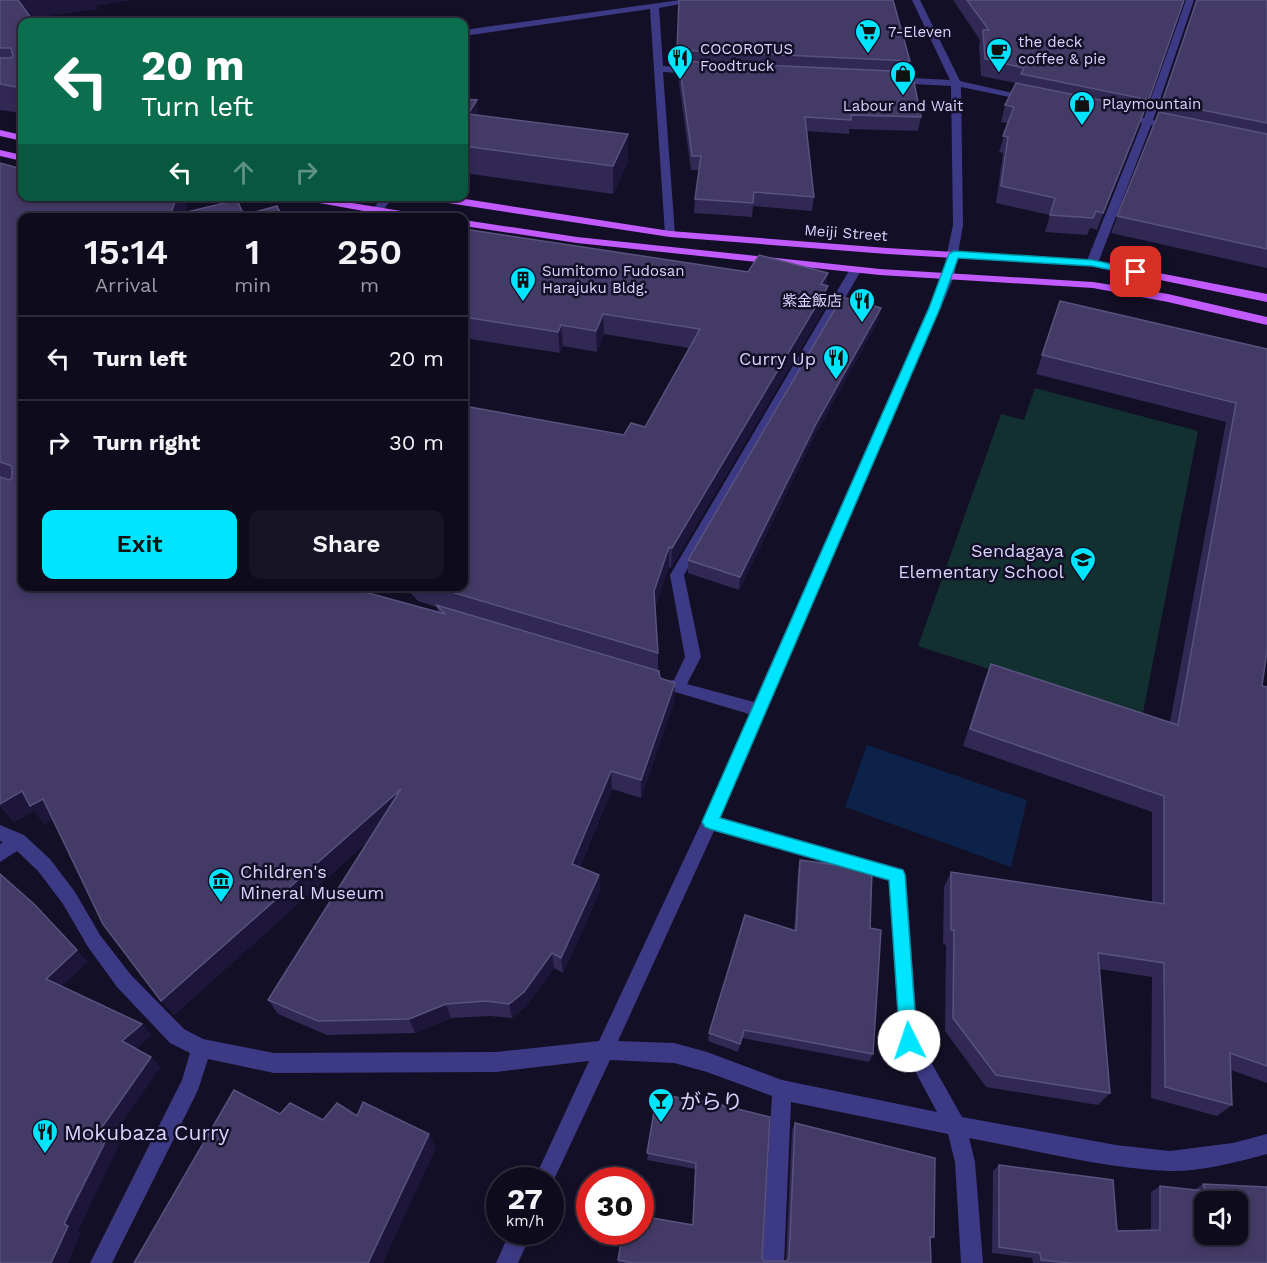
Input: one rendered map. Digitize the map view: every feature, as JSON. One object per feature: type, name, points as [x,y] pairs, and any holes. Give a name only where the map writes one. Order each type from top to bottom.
[{"type":"main road","points":[[0,133],[18,137]]},
{"type":"main road","points":[[0,153],[18,157]]},
{"type":"main road","points":[[310,201],[369,213]]},
{"type":"main road","name":"Meiji Street","points":[[455,201],[670,234],[1092,263],[1267,298]]},
{"type":"main road","name":"Meiji Street","points":[[468,224],[577,240],[856,269],[1093,285],[1168,298],[1267,321]]},
{"type":"street","points":[[610,0],[614,10]]},
{"type":"street","points":[[468,32],[654,4],[698,0]]},
{"type":"street","points":[[550,1167],[710,822],[948,277],[958,225],[956,83],[916,0]]},
{"type":"street","points":[[1092,263],[1148,121],[1190,0]]},
{"type":"street","points":[[654,4],[670,234]]},
{"type":"street","points":[[658,69],[705,71]]},
{"type":"street","points":[[889,80],[956,83],[1036,99]]},
{"type":"street","points":[[1114,114],[1180,128]]},
{"type":"street","points":[[375,213],[385,201]]},
{"type":"street","points":[[678,687],[693,657],[677,575],[856,269]]},
{"type":"street","points":[[656,680],[759,710]]},
{"type":"street","points":[[710,822],[897,875],[909,1041],[956,1126],[965,1162],[972,1263]]},
{"type":"street","points":[[0,833],[18,840],[44,865],[124,981],[177,1036],[201,1048],[274,1063],[496,1062],[604,1050],[674,1053],[706,1062],[782,1090],[956,1126],[1116,1155],[1170,1161],[1233,1153],[1267,1144]]},
{"type":"street","points":[[0,854],[18,840]]},
{"type":"street","points":[[101,1263],[191,1083],[201,1048]]},
{"type":"street","points":[[773,1263],[782,1090]]},
{"type":"street","points":[[507,1263],[515,1245]]},
{"type":"green space","points":[[1035,388],[1198,431],[1142,718],[918,646],[1001,414],[1024,420]]},
{"type":"water","points":[[867,745],[1027,800],[1011,867],[845,807]]},
{"type":"building","points":[[0,0],[18,0],[31,18],[18,18],[18,87],[0,84],[0,58],[13,56],[11,48],[0,48]]},
{"type":"building","points":[[679,0],[893,0],[910,61],[677,50]]},
{"type":"building","points":[[967,0],[1184,0],[1149,100],[1021,74],[1024,68],[985,59],[983,30],[989,30]]},
{"type":"building","points":[[1197,0],[1267,0],[1267,123],[1162,102]]},
{"type":"building","points":[[679,61],[912,72],[921,117],[851,115],[851,120],[805,117],[814,197],[754,192],[753,203],[695,199],[701,156],[692,156]]},
{"type":"building","points":[[1016,83],[1145,109],[1103,213],[1096,211],[1093,218],[1050,215],[1055,198],[1001,186],[1008,137],[1003,136],[1014,107],[1005,105]]},
{"type":"building","points":[[468,99],[477,100],[468,114]]},
{"type":"building","points":[[1159,112],[1267,134],[1267,249],[1117,216]]},
{"type":"building","points":[[468,114],[628,134],[613,166],[468,147]]},
{"type":"building","points":[[0,163],[18,168],[18,201],[175,201],[171,213],[18,213],[18,591],[361,591],[445,614],[436,605],[659,671],[660,678],[675,683],[641,780],[611,771],[572,864],[599,875],[561,958],[552,953],[524,992],[509,1004],[486,1001],[446,1004],[409,1019],[318,1021],[268,1000],[401,789],[161,1001],[103,924],[43,799],[30,806],[22,791],[0,804],[0,477],[9,480],[12,478],[12,466],[0,462]]},
{"type":"building","points":[[233,201],[237,201],[243,213],[183,213]]},
{"type":"building","points":[[277,206],[280,213],[251,213]]},
{"type":"building","points":[[468,230],[748,272],[759,255],[828,273],[821,284],[828,286],[672,548],[669,547],[654,591],[658,653],[448,591],[468,591],[468,407],[624,435],[631,423],[645,427],[700,329],[603,314],[596,331],[561,325],[558,332],[468,318]]},
{"type":"building","points":[[842,297],[881,308],[816,424],[740,577],[688,560]]},
{"type":"building","points":[[1060,301],[1267,349],[1267,651],[1262,686],[1267,687],[1267,1066],[1230,1053],[1232,1105],[1165,1087],[1164,963],[1098,953],[1110,1093],[996,1075],[953,1018],[954,930],[951,930],[951,872],[1164,904],[1164,796],[970,729],[991,664],[1178,725],[1236,403],[1042,355]]},
{"type":"building","points":[[800,860],[872,870],[870,928],[881,930],[873,1054],[744,1030],[740,1044],[709,1033],[745,915],[796,931]]},
{"type":"building","points":[[0,874],[34,904],[77,950],[46,979],[142,1024],[122,1041],[151,1057],[100,1130],[109,1134],[64,1224],[68,1226],[51,1263],[0,1263]]},
{"type":"building","points":[[234,1090],[280,1114],[290,1103],[323,1120],[337,1103],[357,1116],[363,1102],[429,1134],[368,1263],[134,1263]]},
{"type":"building","points":[[657,1094],[713,1103],[770,1117],[762,1258],[764,1261],[787,1261],[789,1258],[795,1123],[935,1158],[934,1237],[930,1237],[931,1263],[634,1263],[618,1260],[621,1245],[654,1245],[654,1218],[693,1225],[696,1163],[647,1153]]},
{"type":"building","points":[[999,1165],[1113,1180],[1117,1231],[1160,1230],[1160,1186],[1205,1191],[1203,1184],[1267,1187],[1267,1263],[1070,1263],[1041,1260],[1040,1253],[999,1247]]},
{"type":"place","name":"7-Eleven","points":[[868,55]]},
{"type":"place","name":"the deck coffee & pie","points":[[999,74]]},
{"type":"place","name":"COCOROTUS Foodtruck","points":[[680,81]]},
{"type":"place","name":"Labour and Wait","points":[[903,97]]},
{"type":"place","name":"Playmountain","points":[[1082,127]]},
{"type":"place","name":"Sumitomo Fudosan Harajuku Bldg.","points":[[523,303]]},
{"type":"place","name":"紫金飯店","points":[[862,324]]},
{"type":"place","name":"Curry Up","points":[[836,381]]},
{"type":"place","name":"Sendagaya Elementary School","points":[[1083,583]]},
{"type":"place","name":"Children's Mineral Museum","points":[[221,904]]},
{"type":"place","name":"がらり","points":[[661,1124]]},
{"type":"place","name":"Mokubaza Curry","points":[[45,1155]]},
{"type":"route","points":[[909,1041],[897,875],[710,822],[948,277],[954,254],[1092,263],[1136,272]]}]
